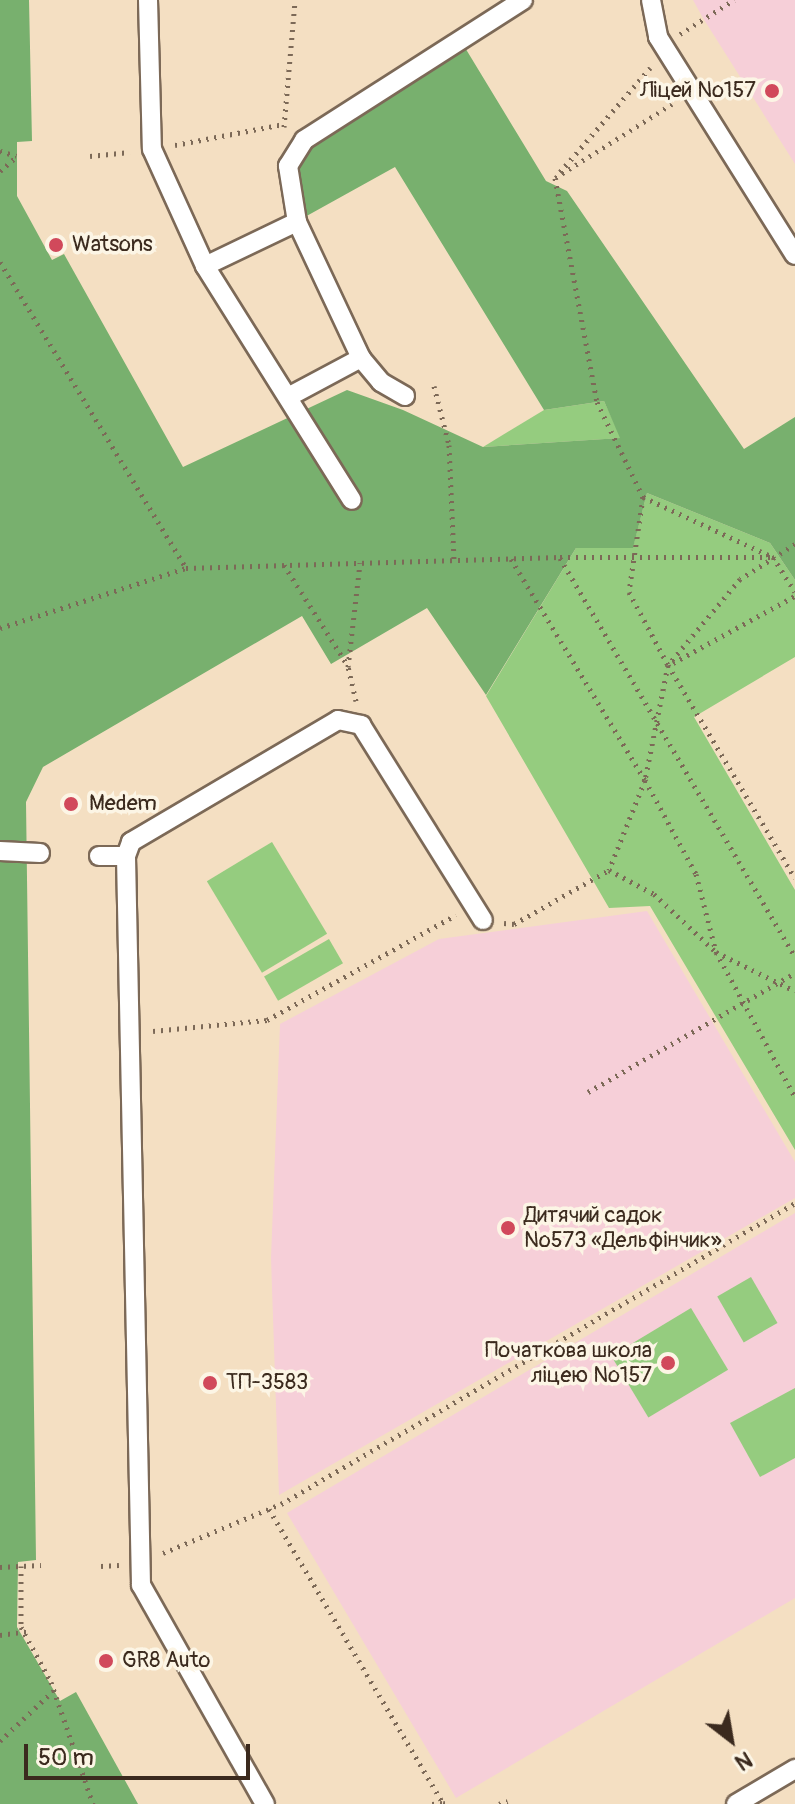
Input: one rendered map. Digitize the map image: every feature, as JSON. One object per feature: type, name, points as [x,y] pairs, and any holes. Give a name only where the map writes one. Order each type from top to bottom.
[{"type":"lane","points":[[148,0],[152,149],[205,266],[352,500]]},
{"type":"lane","points":[[405,396],[381,382],[361,358],[297,222],[288,166],[304,140],[523,0]]},
{"type":"lane","points":[[651,0],[658,37],[795,255]]},
{"type":"lane","points":[[205,266],[297,222]]},
{"type":"lane","points":[[288,397],[361,358]]},
{"type":"lane","points":[[265,1804],[141,1585],[126,856],[131,842],[338,720],[361,725],[478,912]]},
{"type":"lane","points":[[0,851],[40,853]]},
{"type":"lane","points":[[99,856],[126,856]]},
{"type":"lane","points":[[736,1804],[795,1769]]},
{"type":"path","points":[[288,166],[284,124],[295,0]]},
{"type":"path","points":[[555,178],[676,36],[734,0]]},
{"type":"path","points":[[555,178],[685,96]]},
{"type":"path","points":[[90,156],[152,149],[284,124]]},
{"type":"path","points":[[0,151],[17,156],[0,171]]},
{"type":"path","points":[[555,178],[597,402],[643,497],[629,592],[668,665],[795,878]]},
{"type":"path","points":[[0,262],[186,568]]},
{"type":"path","points":[[434,386],[449,445],[454,560]]},
{"type":"path","points":[[643,497],[773,557],[795,594],[668,665]]},
{"type":"path","points":[[129,1033],[267,1020],[478,912],[514,924],[609,870],[645,780],[668,665],[740,579],[795,544]]},
{"type":"path","points":[[0,628],[186,568],[560,557],[773,557]]},
{"type":"path","points":[[560,557],[795,957]]},
{"type":"path","points":[[511,558],[645,780],[696,874],[716,952],[795,1097]]},
{"type":"path","points":[[360,563],[348,667],[361,725]]},
{"type":"path","points":[[284,565],[348,667]]},
{"type":"path","points":[[609,870],[654,894],[716,952],[795,991]]},
{"type":"path","points":[[588,1092],[795,973]]},
{"type":"path","points":[[140,1563],[269,1509],[795,1203]]},
{"type":"path","points":[[269,1509],[446,1804]]},
{"type":"path","points":[[0,1567],[41,1565]]},
{"type":"path","points":[[21,1566],[26,1632],[53,1681],[53,1691],[93,1804]]},
{"type":"path","points":[[0,1635],[26,1632]]},
{"type":"path","points":[[0,1741],[53,1691]]},
{"type":"path","points":[[499,1804],[508,1801]]},
{"type":"path","points":[[432,1804],[446,1804]]},
{"type":"shaded area","name":"Ліцей №157","points":[[693,0],[795,0],[795,164],[703,18]]},
{"type":"shaded area","name":"Дитячий садок №573 «Дельфінчик»","points":[[647,911],[795,1162],[795,1198],[279,1495],[271,1258],[280,1024],[439,939]]},
{"type":"shaded area","name":"Початкова школа ліцею №157","points":[[795,1213],[795,1598],[456,1798],[287,1513]]},
{"type":"green space","points":[[0,0],[29,0],[32,141],[17,142],[17,196],[52,260],[64,254],[183,467],[347,390],[403,410],[483,447],[620,438],[604,401],[544,410],[395,167],[303,218],[295,170],[310,147],[464,46],[546,181],[567,191],[744,449],[795,417],[795,580],[770,543],[647,493],[633,548],[576,548],[486,695],[427,608],[331,664],[302,616],[43,767],[26,802],[36,1560],[18,1562],[17,1627],[60,1701],[76,1692],[138,1804],[0,1804]]},
{"type":"green space","points":[[604,401],[621,438],[483,447],[544,410]]},
{"type":"green space","points":[[647,493],[770,543],[795,580],[795,657],[694,717],[795,890],[795,1150],[650,906],[609,908],[486,696],[576,548],[633,547]]},
{"type":"green space","points":[[272,842],[327,934],[262,973],[207,881]]},
{"type":"green space","points":[[329,939],[343,963],[278,1001],[264,976]]},
{"type":"green space","points":[[751,1277],[778,1323],[744,1342],[717,1296]]},
{"type":"green space","points":[[691,1308],[728,1370],[648,1418],[611,1356]]},
{"type":"green space","points":[[795,1388],[795,1458],[760,1477],[730,1423]]},
{"type":"place","name":"Ліцей №157","points":[[772,91]]},
{"type":"place","name":"Watsons","points":[[56,245]]},
{"type":"place","name":"Medem","points":[[71,804]]},
{"type":"place","name":"Дитячий садок №573 «Дельфінчик»","points":[[508,1228]]},
{"type":"place","name":"Початкова школа ліцею №157","points":[[668,1363]]},
{"type":"place","name":"ТП-3583","points":[[210,1383]]},
{"type":"place","name":"GR8 Auto","points":[[106,1661]]}]
